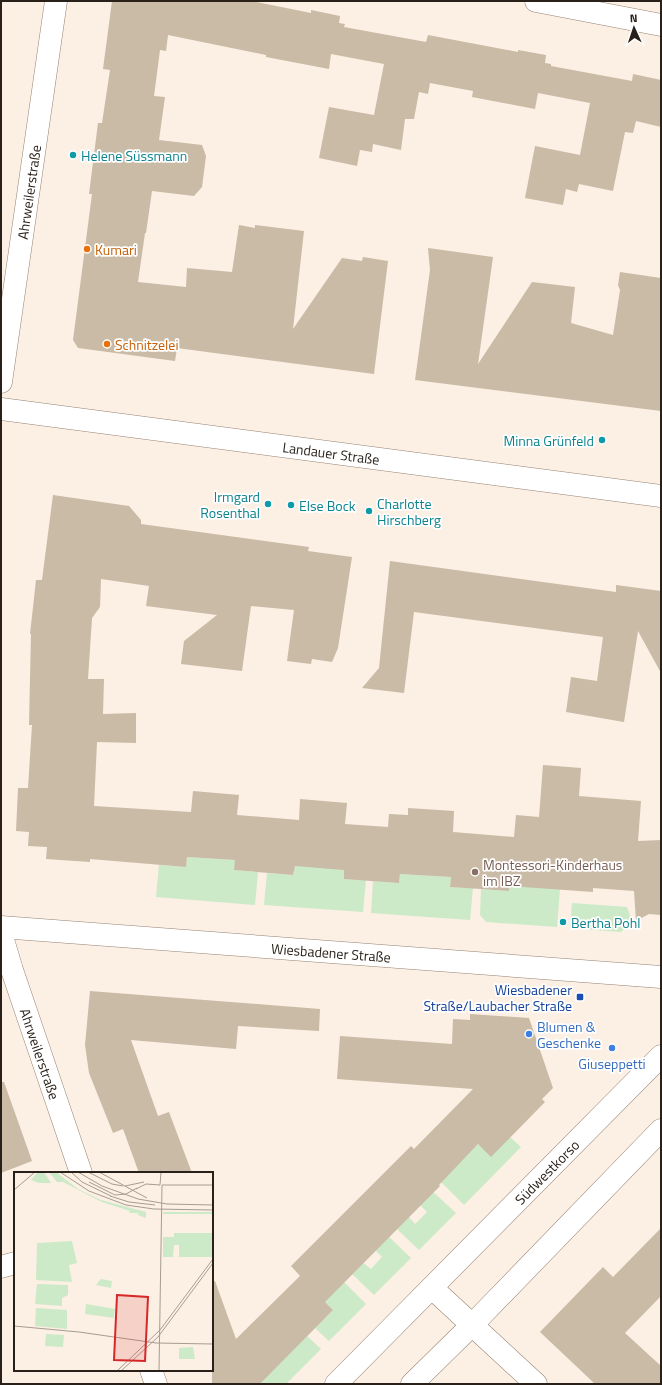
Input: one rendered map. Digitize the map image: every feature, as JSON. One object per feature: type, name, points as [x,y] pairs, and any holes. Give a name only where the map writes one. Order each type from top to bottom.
[{"type":"street","name":"Ahrweilerstraße","points":[[1,382],[9,274],[56,1]]},
{"type":"street","points":[[536,1],[661,25]]},
{"type":"street","name":"Landauer Straße","points":[[1,409],[661,496]]},
{"type":"street","name":"Wiesbadener Straße","points":[[1,927],[661,977]]},
{"type":"street","name":"Ahrweilerstraße","points":[[1,933],[12,970],[81,1172]]},
{"type":"street","name":"Südwestkorso","points":[[336,1384],[661,1056]]},
{"type":"street","points":[[412,1384],[472,1325],[661,1130]]},
{"type":"street","points":[[1,1268],[14,1263]]},
{"type":"street","points":[[432,1288],[536,1384]]},
{"type":"street","points":[[151,1371],[156,1384]]},
{"type":"green space","points":[[187,857],[235,860],[235,870],[258,872],[255,905],[156,897],[159,865],[186,867]]},
{"type":"green space","points":[[295,865],[344,869],[344,879],[366,880],[363,912],[264,905],[267,873],[293,875]]},
{"type":"green space","points":[[400,874],[451,877],[450,887],[473,888],[470,920],[371,913],[373,881],[399,883]]},
{"type":"green space","points":[[509,881],[560,889],[557,927],[486,922],[480,915],[481,889],[508,891]]},
{"type":"green space","points":[[572,903],[627,907],[632,921],[621,932],[570,928]]},
{"type":"green space","points":[[510,1137],[521,1147],[464,1205],[441,1182],[478,1144],[491,1156]]},
{"type":"green space","points":[[432,1191],[456,1213],[419,1250],[396,1228],[408,1216],[415,1224],[427,1212],[419,1204]]},
{"type":"green space","points":[[388,1236],[411,1258],[374,1295],[351,1273],[362,1262],[371,1269],[382,1257],[374,1249]]},
{"type":"green space","points":[[343,1281],[366,1304],[329,1341],[315,1328],[333,1310],[324,1301]]},
{"type":"green space","points":[[307,1336],[321,1349],[286,1384],[260,1384]]},
{"type":"building","points":[[112,1],[251,1],[311,13],[311,10],[340,16],[339,23],[345,24],[344,27],[426,42],[428,35],[518,52],[518,50],[546,55],[545,63],[551,64],[551,66],[632,81],[633,74],[661,80],[661,127],[636,121],[633,133],[625,132],[613,191],[579,184],[577,192],[566,189],[563,205],[525,198],[535,146],[580,155],[590,103],[538,93],[535,109],[472,97],[473,91],[430,83],[428,94],[419,92],[414,119],[405,119],[401,150],[373,144],[372,152],[360,150],[357,166],[319,158],[329,107],[374,115],[384,64],[331,54],[329,69],[266,57],[266,55],[168,35],[166,51],[160,50],[154,96],[165,97],[159,140],[202,145],[206,156],[202,187],[194,196],[152,191],[138,282],[186,287],[187,268],[232,272],[239,225],[255,228],[255,225],[304,231],[293,329],[342,258],[362,261],[363,257],[388,261],[374,374],[177,348],[175,361],[78,348],[73,340],[92,194],[89,194],[98,123],[102,123],[110,70],[103,69]]},
{"type":"building","points":[[428,248],[493,257],[478,364],[532,282],[575,287],[571,323],[613,335],[620,290],[618,285],[620,272],[661,278],[661,411],[415,380],[430,270]]},
{"type":"building","points":[[53,495],[129,506],[141,520],[141,524],[309,547],[308,551],[352,557],[338,648],[332,662],[312,659],[311,664],[287,661],[294,610],[251,606],[242,671],[181,664],[184,641],[217,615],[146,606],[149,586],[101,579],[100,607],[92,618],[88,679],[104,679],[103,714],[136,713],[136,743],[97,742],[94,806],[191,812],[193,791],[239,795],[237,815],[299,820],[300,799],[347,803],[345,824],[388,827],[389,814],[408,815],[408,808],[454,811],[453,832],[514,837],[516,815],[539,817],[543,765],[581,768],[579,796],[641,801],[638,841],[661,840],[661,915],[649,914],[636,921],[634,891],[593,888],[593,892],[509,886],[509,891],[450,887],[451,877],[400,874],[399,883],[344,879],[344,870],[295,866],[293,875],[234,870],[235,860],[187,857],[186,867],[90,859],[90,862],[46,859],[47,847],[28,846],[29,832],[16,831],[18,788],[28,788],[32,725],[29,725],[30,634],[36,580],[42,580]]},
{"type":"building","points":[[390,561],[616,592],[616,585],[661,591],[661,673],[638,631],[624,722],[566,712],[571,677],[597,681],[603,637],[414,612],[404,693],[362,688],[379,668]]},
{"type":"building","points":[[90,991],[320,1009],[319,1031],[238,1026],[236,1049],[131,1040],[158,1116],[169,1112],[192,1172],[139,1172],[123,1129],[113,1133],[89,1073],[85,1045]]},
{"type":"building","points":[[470,1014],[529,1018],[553,1088],[542,1099],[545,1102],[491,1157],[478,1144],[439,1185],[440,1186],[325,1302],[333,1310],[260,1384],[212,1384],[213,1282],[215,1281],[236,1339],[300,1276],[291,1266],[411,1146],[414,1149],[473,1089],[337,1079],[340,1036],[452,1044],[453,1019],[470,1020]]},
{"type":"building","points":[[1,1082],[4,1082],[32,1161],[1,1173]]},
{"type":"building","points":[[661,1228],[661,1296],[625,1333],[661,1366],[661,1384],[595,1384],[540,1332],[603,1267],[613,1277]]},
{"type":"place","name":"Helene Süssmann","points":[[73,155]]},
{"type":"place","name":"Kumari","points":[[87,249]]},
{"type":"place","name":"Schnitzelei","points":[[107,344]]},
{"type":"place","name":"Minna Grünfeld","points":[[602,440]]},
{"type":"place","name":"Irmgard Rosenthal","points":[[268,504]]},
{"type":"place","name":"Else Bock","points":[[291,505]]},
{"type":"place","name":"Charlotte Hirschberg","points":[[369,511]]},
{"type":"place","name":"Montessori-Kinderhaus im IBZ","points":[[475,872]]},
{"type":"place","name":"Bertha Pohl","points":[[563,922]]},
{"type":"place","name":"Wiesbadener Straße/Laubacher Straße","points":[[580,997]]},
{"type":"place","name":"Blumen & Geschenke","points":[[529,1034]]},
{"type":"place","name":"Giuseppetti","points":[[612,1048]]}]
